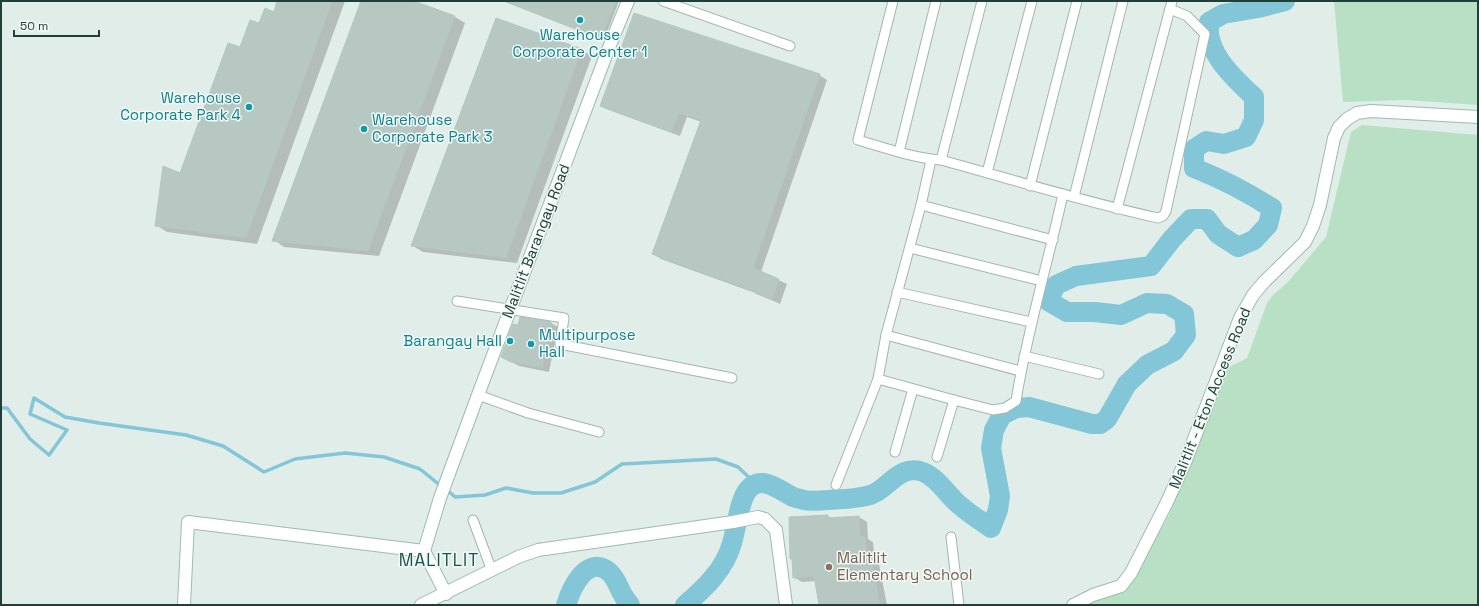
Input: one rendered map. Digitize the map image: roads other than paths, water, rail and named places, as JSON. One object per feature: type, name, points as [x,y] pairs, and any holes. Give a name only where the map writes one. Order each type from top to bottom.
[{"type":"street","name":"Malitlit Barangay Road","points":[[424,551],[440,498],[478,394],[608,50],[628,1]]},
{"type":"street","points":[[663,1],[790,46]]},
{"type":"street","points":[[893,1],[858,140],[931,160],[941,160],[1117,209],[1158,218],[1163,216],[1166,212],[1204,34],[1187,16],[1171,5],[1117,209]]},
{"type":"street","points":[[898,152],[936,1]]},
{"type":"street","points":[[941,160],[982,1]]},
{"type":"street","points":[[987,173],[1032,1]]},
{"type":"street","points":[[1030,186],[1077,1]]},
{"type":"street","points":[[1074,197],[1123,1]]},
{"type":"street","name":"Malitlit - Eton Access Road","points":[[1073,605],[1093,595],[1121,586],[1131,573],[1167,502],[1186,460],[1240,318],[1253,295],[1264,282],[1305,242],[1313,226],[1320,205],[1334,138],[1339,128],[1347,119],[1357,113],[1371,111],[1478,118]]},
{"type":"street","points":[[836,485],[878,379],[886,335],[910,248],[931,160]]},
{"type":"street","points":[[878,379],[993,410],[1005,408],[1016,401],[1020,371],[1031,322],[1053,240],[1063,194]]},
{"type":"street","points":[[921,205],[1053,240]]},
{"type":"street","points":[[910,248],[1042,281]]},
{"type":"street","points":[[897,292],[1031,322]]},
{"type":"street","points":[[457,301],[564,318],[560,344],[732,378]]},
{"type":"street","points":[[886,335],[1020,371]]},
{"type":"street","points":[[1024,356],[1099,374]]},
{"type":"street","points":[[895,452],[913,389]]},
{"type":"street","points":[[478,394],[528,413],[599,432]]},
{"type":"street","points":[[937,457],[954,400]]},
{"type":"street","points":[[421,605],[446,594],[518,557],[538,550],[733,522],[758,517],[765,519],[776,530],[786,605]]},
{"type":"street","points":[[473,520],[492,571]]},
{"type":"street","points":[[184,605],[188,522],[424,551],[446,594]]},
{"type":"street","points":[[950,538],[959,605]]},
{"type":"waterway","points":[[685,605],[707,585],[725,561],[732,543],[744,496],[752,486],[758,483],[764,483],[776,487],[793,497],[807,501],[850,499],[870,495],[900,474],[915,470],[928,474],[932,477],[959,505],[991,528],[998,510],[1000,496],[991,448],[994,430],[1002,415],[1016,408],[1029,407],[1092,424],[1100,424],[1107,419],[1127,384],[1147,365],[1174,351],[1186,335],[1184,314],[1167,304],[1147,303],[1121,315],[1095,312],[1067,312],[1048,301],[1056,285],[1076,276],[1151,266],[1172,239],[1191,219],[1207,219],[1218,234],[1238,247],[1254,240],[1268,225],[1272,208],[1234,186],[1194,168],[1194,149],[1206,141],[1224,144],[1246,137],[1254,120],[1254,97],[1222,64],[1212,44],[1209,33],[1209,22],[1223,14],[1258,8],[1285,1]]},
{"type":"waterway","points":[[1,408],[7,408],[30,439],[49,455],[67,430],[30,414],[34,398],[65,417],[186,435],[223,446],[264,472],[295,459],[345,453],[384,457],[420,469],[441,486]]},
{"type":"waterway","points":[[446,489],[455,497],[485,495],[506,488],[533,493],[561,493],[595,482],[622,464],[716,459],[738,467],[756,484]]},
{"type":"waterway","points":[[566,605],[576,583],[586,571],[593,567],[600,567],[608,571],[613,576],[630,605]]},
{"type":"place","name":"Warehouse Corporate Center 1","points":[[580,20]]},
{"type":"place","name":"Warehouse Corporate Park 4","points":[[249,107]]},
{"type":"place","name":"Warehouse Corporate Park 3","points":[[364,129]]},
{"type":"place","name":"Barangay Hall","points":[[510,341]]},
{"type":"place","name":"Multipurpose Hall","points":[[531,344]]},
{"type":"place","name":"Malitlit Elementary School","points":[[829,567]]},
{"type":"district","name":"MALITLIT","points":[[439,560]]}]
